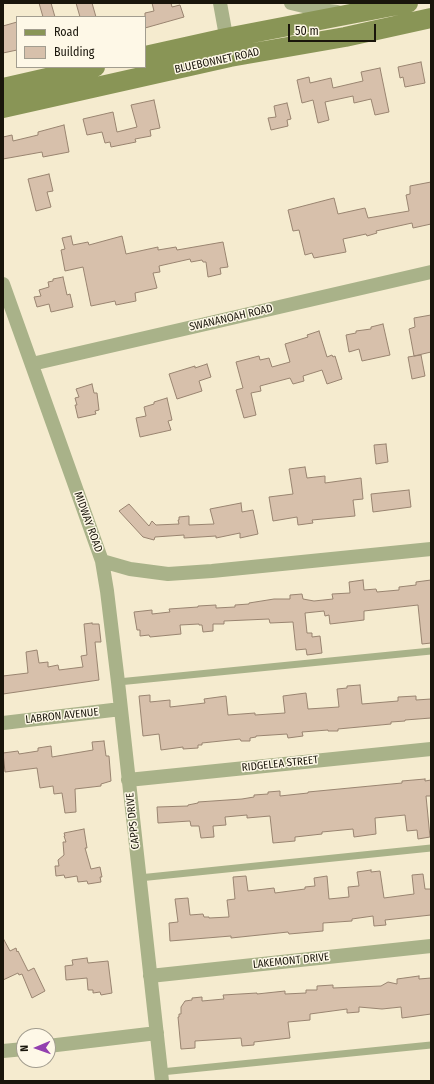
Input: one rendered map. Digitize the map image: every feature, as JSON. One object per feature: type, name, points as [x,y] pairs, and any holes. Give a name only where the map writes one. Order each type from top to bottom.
[{"type":"main road","name":"BLUEBONNET ROAD","points":[[146,56],[226,38],[408,3]]},
{"type":"main road","name":"BLUEBONNET ROAD","points":[[3,108],[230,57],[345,37],[431,18]]},
{"type":"main road","points":[[3,88],[91,68]]},
{"type":"street","points":[[220,3],[230,57]]},
{"type":"street","points":[[291,3],[320,10],[351,14]]},
{"type":"street","name":"SWANANOAH ROAD","points":[[32,364],[431,272]]},
{"type":"street","name":"MIDWAY ROAD","points":[[3,284],[102,561],[130,569],[168,574],[212,571],[431,548]]},
{"type":"street","name":"CAPPS DRIVE","points":[[102,561],[118,682],[161,1076]]},
{"type":"street","name":"LABRON AVENUE","points":[[3,723],[121,709]]},
{"type":"street","name":"RIDGELEA STREET","points":[[128,780],[431,749]]},
{"type":"street","name":"LAKEMONT DRIVE","points":[[150,976],[431,946]]},
{"type":"street","points":[[56,1045],[157,1034]]},
{"type":"street","points":[[3,1051],[16,1050]]},
{"type":"lane","points":[[118,682],[431,651]]},
{"type":"lane","points":[[139,878],[431,848]]},
{"type":"lane","points":[[161,1076],[431,1045]]},
{"type":"building","points":[[39,3],[51,3],[55,16],[43,16]]},
{"type":"building","points":[[76,3],[92,3],[96,16],[80,16]]},
{"type":"building","points":[[152,3],[171,3],[172,7],[180,5],[184,17],[146,28],[145,13],[154,11]]},
{"type":"building","points":[[16,22],[16,50],[3,53],[3,26]]},
{"type":"building","points":[[421,62],[425,83],[405,87],[403,77],[400,78],[398,67]]},
{"type":"building","points":[[380,68],[389,112],[375,115],[371,99],[354,103],[353,96],[325,102],[329,120],[318,123],[313,100],[302,103],[297,80],[309,77],[310,83],[331,78],[333,88],[363,81],[361,72]]},
{"type":"building","points":[[154,100],[160,128],[150,130],[151,136],[135,139],[136,142],[111,147],[110,142],[105,143],[102,132],[87,135],[83,119],[113,112],[117,132],[137,127],[131,105]]},
{"type":"building","points":[[287,103],[291,119],[287,120],[288,126],[271,130],[268,118],[276,117],[274,106]]},
{"type":"building","points":[[64,125],[69,152],[43,157],[42,152],[3,159],[3,137],[12,135],[13,141],[38,135],[38,132]]},
{"type":"building","points":[[49,174],[53,191],[47,192],[51,207],[36,211],[28,179]]},
{"type":"building","points":[[431,182],[431,224],[413,228],[412,223],[376,231],[377,233],[367,236],[366,234],[343,239],[346,252],[314,258],[312,253],[305,255],[299,230],[293,231],[288,210],[334,198],[338,214],[365,208],[368,218],[409,211],[406,195],[410,194],[410,186]]},
{"type":"building","points":[[71,236],[73,245],[88,242],[89,245],[122,236],[126,254],[158,247],[158,250],[176,247],[177,250],[223,242],[228,267],[220,268],[221,274],[208,277],[206,262],[203,262],[202,260],[191,262],[190,259],[159,266],[160,272],[153,273],[157,288],[135,293],[136,301],[116,305],[115,301],[91,306],[83,267],[65,271],[61,250],[65,249],[62,238]]},
{"type":"building","points":[[63,277],[67,295],[70,294],[73,307],[51,312],[49,304],[37,307],[34,297],[41,296],[39,290],[49,287],[48,282],[53,281],[53,279]]},
{"type":"building","points":[[431,315],[431,352],[414,356],[409,329],[415,327],[414,318]]},
{"type":"building","points":[[383,324],[390,355],[362,361],[359,349],[349,352],[346,335],[356,333],[356,331],[371,329],[371,327]]},
{"type":"building","points":[[319,331],[327,357],[332,355],[333,357],[335,356],[342,379],[327,384],[322,370],[303,376],[304,381],[293,384],[290,378],[260,386],[261,391],[251,393],[256,415],[244,418],[236,390],[243,388],[236,362],[259,356],[260,360],[269,358],[272,367],[290,362],[285,344],[308,337],[307,335]]},
{"type":"building","points":[[421,355],[425,376],[412,379],[408,357]]},
{"type":"building","points":[[207,364],[211,377],[199,381],[202,391],[177,399],[169,374]]},
{"type":"building","points":[[92,384],[94,393],[97,393],[99,410],[95,411],[96,414],[78,418],[75,398],[79,397],[76,389]]},
{"type":"building","points":[[167,398],[172,420],[168,421],[171,430],[140,437],[136,418],[146,416],[144,407]]},
{"type":"building","points":[[386,444],[388,462],[376,464],[374,445]]},
{"type":"building","points":[[305,467],[307,478],[325,476],[325,483],[361,478],[363,499],[353,500],[355,516],[312,520],[313,523],[298,525],[297,517],[273,521],[269,497],[293,494],[289,469]]},
{"type":"building","points":[[409,490],[411,507],[373,512],[371,494]]},
{"type":"building","points":[[241,503],[242,512],[253,510],[258,534],[240,538],[240,533],[216,538],[216,536],[184,538],[184,535],[155,537],[154,540],[143,537],[119,511],[129,504],[149,526],[152,521],[156,525],[179,524],[179,517],[189,516],[189,525],[214,524],[210,509]]},
{"type":"building","points":[[363,580],[364,590],[376,589],[377,592],[399,590],[399,587],[416,585],[416,582],[431,580],[431,643],[422,644],[418,605],[364,611],[364,620],[330,624],[329,615],[325,616],[324,611],[305,613],[307,633],[312,633],[312,637],[320,636],[322,653],[307,655],[306,649],[296,650],[293,622],[270,623],[269,619],[224,621],[224,624],[213,624],[213,631],[203,632],[202,625],[199,624],[180,625],[181,634],[150,637],[149,635],[140,636],[140,630],[137,630],[134,612],[152,610],[152,614],[170,612],[169,609],[216,605],[216,608],[235,607],[235,605],[274,599],[290,599],[290,595],[302,594],[303,599],[314,601],[333,599],[332,594],[350,593],[349,582]]},
{"type":"building","points":[[84,624],[99,624],[101,642],[95,642],[99,680],[3,694],[3,676],[28,673],[26,652],[37,650],[39,663],[48,662],[48,667],[58,665],[59,670],[83,667],[81,656],[87,655]]},
{"type":"building","points":[[360,685],[362,704],[398,701],[398,697],[416,696],[416,700],[431,699],[431,718],[391,722],[391,724],[338,729],[338,731],[328,730],[302,732],[303,736],[288,738],[287,734],[256,736],[250,738],[250,741],[241,741],[240,739],[202,743],[202,745],[198,745],[198,748],[183,749],[183,747],[161,750],[159,734],[143,736],[139,696],[150,695],[150,702],[170,700],[170,707],[205,703],[204,699],[226,696],[228,715],[255,713],[255,715],[285,713],[283,696],[306,693],[308,709],[339,707],[337,689],[347,688],[347,686]]},
{"type":"building","points":[[104,741],[106,756],[109,756],[111,781],[101,784],[101,786],[75,789],[76,812],[65,813],[62,793],[54,794],[53,786],[40,788],[37,768],[5,772],[3,753],[18,751],[19,754],[38,751],[38,748],[51,746],[52,757],[93,750],[92,742]]},
{"type":"building","points":[[425,779],[425,781],[431,780],[431,796],[426,796],[430,837],[418,839],[417,830],[407,831],[405,815],[375,818],[376,834],[354,837],[353,829],[322,832],[322,834],[295,837],[295,841],[273,843],[270,816],[247,818],[247,815],[225,817],[226,825],[213,826],[214,837],[201,838],[199,826],[191,826],[190,821],[158,823],[157,807],[188,806],[198,802],[242,799],[254,797],[254,795],[268,794],[268,792],[280,791],[280,796],[402,783],[402,781]]},
{"type":"building","points":[[84,829],[87,848],[85,848],[91,869],[100,867],[102,877],[100,877],[101,882],[88,884],[87,881],[78,882],[77,876],[65,878],[64,875],[56,876],[55,866],[59,866],[58,860],[64,855],[63,842],[66,842],[64,833]]},
{"type":"building","points":[[371,870],[371,872],[380,871],[384,898],[414,894],[412,875],[423,874],[425,889],[431,889],[431,915],[385,920],[386,925],[374,926],[373,916],[352,919],[352,921],[323,923],[323,931],[289,934],[288,932],[231,938],[231,936],[170,941],[169,923],[178,922],[175,899],[188,898],[190,915],[203,914],[204,917],[209,918],[229,917],[227,900],[235,899],[233,877],[246,876],[248,891],[274,888],[275,893],[305,889],[305,887],[315,886],[314,878],[327,876],[329,899],[349,897],[348,887],[359,886],[357,872]]},
{"type":"building","points":[[3,938],[10,951],[16,948],[28,971],[34,968],[45,991],[32,998],[22,974],[19,975],[18,973],[3,980]]},
{"type":"building","points":[[87,958],[88,963],[108,961],[112,993],[101,995],[100,992],[93,993],[93,990],[88,990],[87,978],[66,980],[65,966],[73,965],[72,960]]},
{"type":"building","points":[[419,976],[419,979],[431,978],[431,1014],[402,1018],[401,1007],[382,1009],[359,1007],[359,1012],[347,1013],[347,1009],[310,1014],[310,1020],[288,1022],[290,1038],[254,1042],[254,1045],[242,1046],[241,1038],[195,1041],[195,1048],[181,1049],[178,1017],[179,1014],[181,1014],[181,1007],[185,1001],[192,1000],[192,998],[202,997],[202,1001],[224,999],[223,995],[285,991],[285,994],[306,993],[306,990],[317,990],[317,986],[333,985],[333,988],[381,986],[388,982],[397,984],[397,979]]}]
